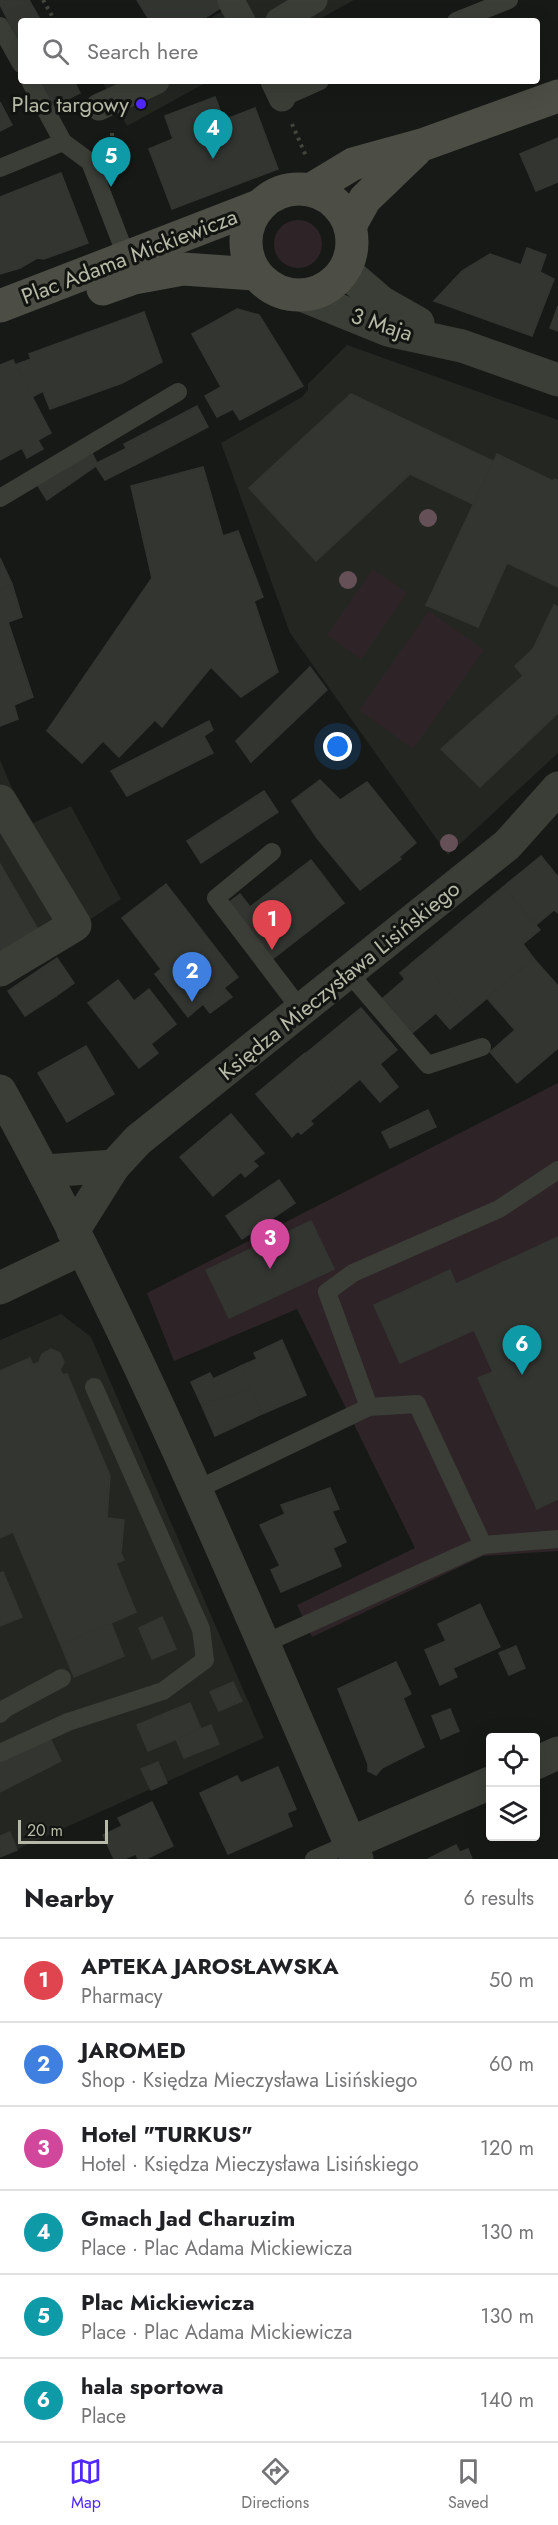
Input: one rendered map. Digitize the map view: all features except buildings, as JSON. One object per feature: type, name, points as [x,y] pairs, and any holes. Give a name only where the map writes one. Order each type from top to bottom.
[{"type":"main road","points":[[310,176],[344,213],[350,226],[353,242],[351,257],[345,271],[334,284],[320,292],[304,296],[285,295],[269,287],[255,274],[247,258],[245,240],[249,222],[259,206],[274,195],[291,189],[310,176],[422,145],[558,96]]},
{"type":"main road","points":[[350,226],[365,199],[373,190],[422,145]]},
{"type":"main road","name":"Plac Adama Mickiewicza","points":[[0,306],[259,206]]},
{"type":"main road","name":"Plac Adama Mickiewicza","points":[[0,328],[134,278],[183,268],[255,274]]},
{"type":"street","points":[[284,18],[314,0]]},
{"type":"street","points":[[99,107],[149,84]]},
{"type":"street","name":"3 Maja","points":[[345,271],[388,307],[462,346]]},
{"type":"street","name":"3 Maja","points":[[304,296],[388,330],[462,346],[558,380]]},
{"type":"street","name":"Księdza Mieczysława Lisińskiego","points":[[77,1240],[114,1166],[138,1140],[507,845],[558,788]]},
{"type":"street","points":[[0,801],[75,925],[0,970]]},
{"type":"street","points":[[0,1091],[45,1171],[196,1490],[354,1851],[486,1785]]},
{"type":"street","points":[[45,1171],[114,1166]]},
{"type":"street","points":[[0,1288],[77,1240]]},
{"type":"street","points":[[540,1761],[558,1754]]},
{"type":"lane","points":[[464,18],[509,0]]},
{"type":"lane","points":[[0,26],[18,59]]},
{"type":"lane","points":[[32,84],[63,142],[90,162],[127,258]]},
{"type":"lane","points":[[278,89],[304,84]]},
{"type":"lane","points":[[0,168],[63,142]]},
{"type":"lane","points":[[0,498],[178,392]]},
{"type":"lane","points":[[272,852],[216,898],[301,1010]]},
{"type":"lane","points":[[348,972],[428,1065],[482,1047]]},
{"type":"lane","points":[[369,1407],[327,1292],[353,1273],[499,1209],[558,1170]]},
{"type":"lane","points":[[0,1753],[68,1722],[163,1691],[204,1660],[201,1629],[94,1388]]},
{"type":"lane","points":[[196,1490],[369,1407],[417,1404],[483,1545]]},
{"type":"lane","points":[[263,1644],[483,1545],[558,1539]]},
{"type":"lane","points":[[0,1714],[6,1708],[62,1678]]},
{"type":"lane","points":[[314,1859],[354,1851]]},
{"type":"path","points":[[43,0],[53,18]]},
{"type":"path","points":[[298,140],[310,176]]},
{"type":"shaded area","points":[[242,0],[354,0],[321,18],[210,18]]},
{"type":"shaded area","name":"Plac targowy","points":[[104,84],[204,84],[127,126]]},
{"type":"shaded area","points":[[298,220],[315,227],[322,244],[315,261],[298,268],[281,261],[274,244],[281,227]]},
{"type":"shaded area","points":[[347,345],[558,420],[558,753],[448,855],[290,633],[221,443],[302,397],[308,390],[308,384]]},
{"type":"shaded area","points":[[373,569],[407,593],[361,659],[327,635]]},
{"type":"shaded area","points":[[429,611],[484,650],[413,749],[359,710]]},
{"type":"shaded area","points":[[0,760],[11,786],[33,823],[71,806],[121,899],[0,979]]},
{"type":"shaded area","points":[[558,1083],[558,1551],[483,1556],[312,1637],[297,1605],[415,1548],[297,1309],[174,1361],[147,1293]]},
{"type":"shaded area","points":[[61,1314],[91,1337],[264,1738],[0,1857],[0,1340]]},
{"type":"place","name":"Plac targowy","points":[[141,104]]},
{"type":"place","name":"Gmach Jad Charuzim","points":[[213,159]]},
{"type":"place","name":"Plac Mickiewicza","points":[[111,187]]},
{"type":"place","name":"APTEKA JAROSŁAWSKA","points":[[272,950]]},
{"type":"place","name":"JAROMED","points":[[192,1002]]},
{"type":"place","name":"Hotel \"TURKUS\"","points":[[270,1269]]},
{"type":"place","name":"hala sportowa","points":[[522,1375]]}]
